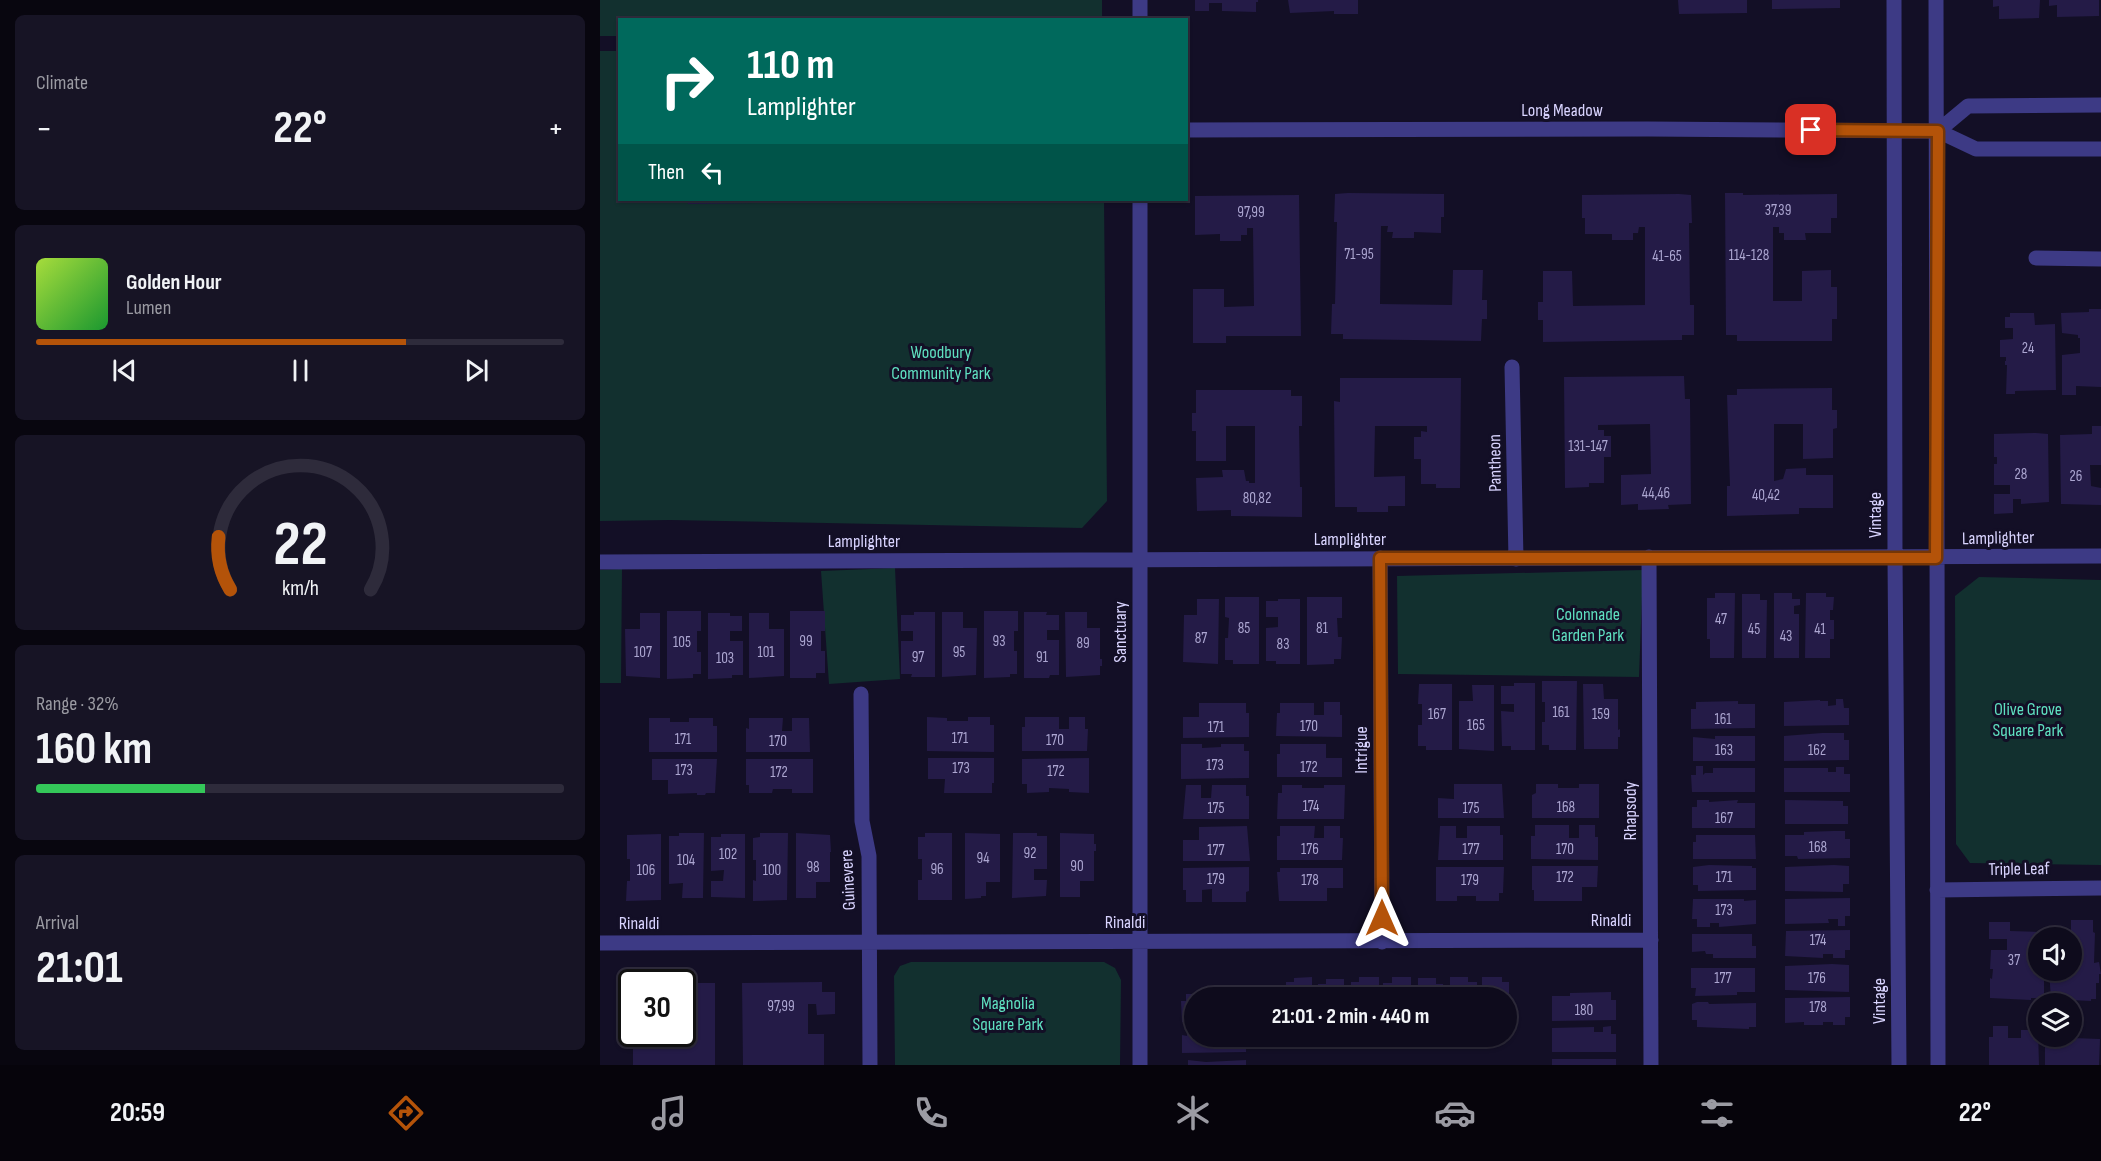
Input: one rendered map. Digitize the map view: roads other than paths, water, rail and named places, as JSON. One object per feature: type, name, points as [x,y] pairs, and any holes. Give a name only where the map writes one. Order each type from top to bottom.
[{"type":"street","points":[[1140,0],[1140,18]]},
{"type":"street","name":"Vintage","points":[[1894,0],[1899,1065]]},
{"type":"street","points":[[1936,0],[1938,1065]]},
{"type":"street","points":[[1938,131],[1968,106],[2101,105]]},
{"type":"street","name":"Long Meadow","points":[[1188,130],[1895,130],[1938,131],[1976,149],[2101,149]]},
{"type":"street","name":"Sanctuary","points":[[1140,201],[1140,1065]]},
{"type":"street","points":[[2036,258],[2101,258]]},
{"type":"street","name":"Pantheon","points":[[1512,367],[1516,558]]},
{"type":"street","name":"Lamplighter","points":[[600,562],[2101,556]]},
{"type":"street","name":"Rhapsody","points":[[1648,557],[1651,1065]]},
{"type":"street","name":"Intrigue","points":[[1380,558],[1382,942]]},
{"type":"street","name":"Guinevere","points":[[861,694],[862,821],[869,855],[870,1065]]},
{"type":"street","name":"Triple Leaf","points":[[1937,890],[2101,888]]},
{"type":"street","name":"Rinaldi","points":[[600,943],[1650,940]]},
{"type":"park label","name":"Woodbury Community Park","points":[[941,362]]},
{"type":"park label","name":"Colonnade Garden Park","points":[[1588,624]]},
{"type":"park label","name":"Olive Grove Square Park","points":[[2028,719]]},
{"type":"park label","name":"Magnolia Square Park","points":[[1008,1013]]}]
